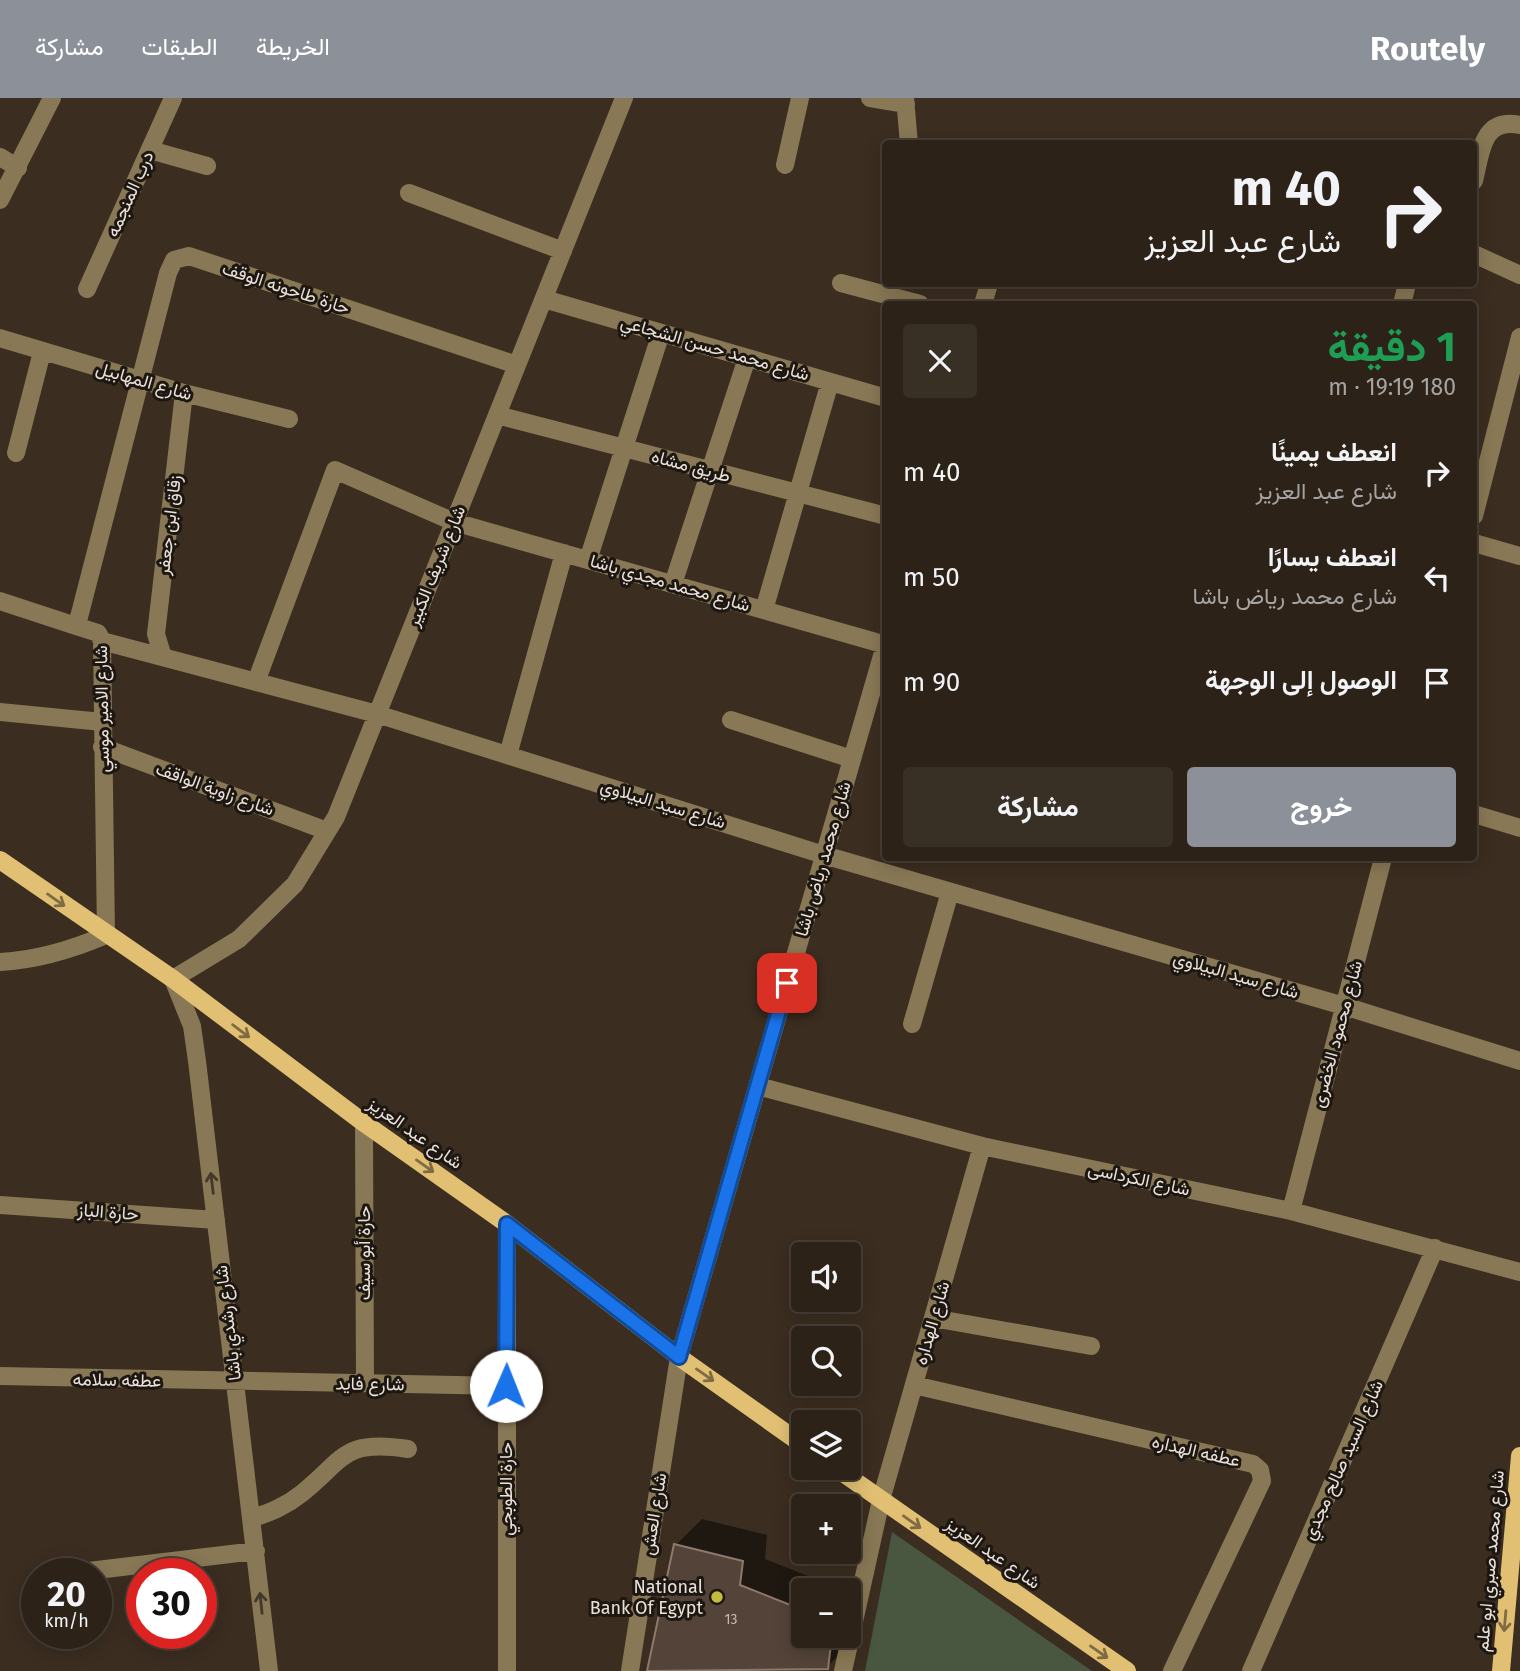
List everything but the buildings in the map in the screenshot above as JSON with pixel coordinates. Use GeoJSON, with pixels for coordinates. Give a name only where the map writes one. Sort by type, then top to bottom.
{"type":"FeatureCollection","features":[{"type":"Feature","properties":{"kind":"main road","name":"شارع عبد العزيز"},"geometry":{"type":"LineString","coordinates":[[0,860],[173,979],[364,1123],[507,1224],[679,1357],[791,1436]]}},
{"type":"Feature","properties":{"kind":"main road","name":"شارع محمد صبري ابو علم"},"geometry":{"type":"LineString","coordinates":[[1501,1671],[1520,1455]]}},
{"type":"Feature","properties":{"kind":"main road","name":"شارع عبد العزيز"},"geometry":{"type":"LineString","coordinates":[[853,1480],[1127,1671]]}},
{"type":"Feature","properties":{"kind":"street"},"geometry":{"type":"LineString","coordinates":[[0,200],[52,98]]}},
{"type":"Feature","properties":{"kind":"street","name":"درب المنجمه"},"geometry":{"type":"LineString","coordinates":[[87,289],[173,98]]}},
{"type":"Feature","properties":{"kind":"street"},"geometry":{"type":"LineString","coordinates":[[785,165],[800,98]]}},
{"type":"Feature","properties":{"kind":"street"},"geometry":{"type":"LineString","coordinates":[[870,98],[905,101],[909,140]]}},
{"type":"Feature","properties":{"kind":"street","name":"شارع شريف الكبير"},"geometry":{"type":"LineString","coordinates":[[173,979],[240,939],[295,884],[327,831],[377,714],[544,299],[621,99]]}},
{"type":"Feature","properties":{"kind":"street"},"geometry":{"type":"LineString","coordinates":[[1477,168],[1484,138],[1490,129],[1499,124],[1520,125]]}},
{"type":"Feature","properties":{"kind":"street"},"geometry":{"type":"LineString","coordinates":[[150,150],[207,166]]}},
{"type":"Feature","properties":{"kind":"street"},"geometry":{"type":"LineString","coordinates":[[0,157],[18,167]]}},
{"type":"Feature","properties":{"kind":"street"},"geometry":{"type":"LineString","coordinates":[[409,192],[563,251]]}},
{"type":"Feature","properties":{"kind":"street"},"geometry":{"type":"LineString","coordinates":[[1477,255],[1520,275]]}},
{"type":"Feature","properties":{"kind":"street","name":"حارة طاحونه الوقف"},"geometry":{"type":"LineString","coordinates":[[141,380],[168,273],[174,260],[189,256],[517,365]]}},
{"type":"Feature","properties":{"kind":"street"},"geometry":{"type":"LineString","coordinates":[[841,283],[909,301]]}},
{"type":"Feature","properties":{"kind":"street","name":"شارع محمد حسن الشجاعي"},"geometry":{"type":"LineString","coordinates":[[544,299],[882,397]]}},
{"type":"Feature","properties":{"kind":"street"},"geometry":{"type":"LineString","coordinates":[[589,560],[661,333]]}},
{"type":"Feature","properties":{"kind":"street"},"geometry":{"type":"LineString","coordinates":[[1477,490],[1480,464],[1511,404],[1520,337]]}},
{"type":"Feature","properties":{"kind":"street","name":"شارع المهابيل"},"geometry":{"type":"LineString","coordinates":[[0,338],[184,393],[289,419]]}},
{"type":"Feature","properties":{"kind":"street"},"geometry":{"type":"LineString","coordinates":[[16,453],[42,352]]}},
{"type":"Feature","properties":{"kind":"street"},"geometry":{"type":"LineString","coordinates":[[673,584],[747,358]]}},
{"type":"Feature","properties":{"kind":"street","name":"شارع الامير موسي"},"geometry":{"type":"LineString","coordinates":[[106,935],[102,641],[98,633],[79,627],[78,621],[141,380]]}},
{"type":"Feature","properties":{"kind":"street"},"geometry":{"type":"LineString","coordinates":[[764,610],[830,382]]}},
{"type":"Feature","properties":{"kind":"street","name":"زقاق ابن جعفر"},"geometry":{"type":"LineString","coordinates":[[163,657],[156,634],[184,393]]}},
{"type":"Feature","properties":{"kind":"street","name":"طريق مشاه"},"geometry":{"type":"LineString","coordinates":[[497,415],[882,515]]}},
{"type":"Feature","properties":{"kind":"street"},"geometry":{"type":"LineString","coordinates":[[256,682],[335,470],[454,522]]}},
{"type":"Feature","properties":{"kind":"street","name":"شارع محمد مجدي باشا"},"geometry":{"type":"LineString","coordinates":[[454,522],[882,643]]}},
{"type":"Feature","properties":{"kind":"street"},"geometry":{"type":"LineString","coordinates":[[1477,545],[1520,556]]}},
{"type":"Feature","properties":{"kind":"street"},"geometry":{"type":"LineString","coordinates":[[508,755],[564,553]]}},
{"type":"Feature","properties":{"kind":"street"},"geometry":{"type":"LineString","coordinates":[[0,601],[79,627]]}},
{"type":"Feature","properties":{"kind":"street"},"geometry":{"type":"LineString","coordinates":[[102,641],[377,714]]}},
{"type":"Feature","properties":{"kind":"street","name":"شارع محمد رياض باشا"},"geometry":{"type":"LineString","coordinates":[[679,1357],[882,654]]}},
{"type":"Feature","properties":{"kind":"street"},"geometry":{"type":"LineString","coordinates":[[0,712],[102,722]]}},
{"type":"Feature","properties":{"kind":"street","name":"شارع سيد البيلاوي"},"geometry":{"type":"LineString","coordinates":[[377,714],[824,855],[1344,1006],[1520,1061]]}},
{"type":"Feature","properties":{"kind":"street"},"geometry":{"type":"LineString","coordinates":[[731,720],[852,759]]}},
{"type":"Feature","properties":{"kind":"street","name":"شارع زاوية الواقف"},"geometry":{"type":"LineString","coordinates":[[102,747],[327,831]]}},
{"type":"Feature","properties":{"kind":"street"},"geometry":{"type":"LineString","coordinates":[[1477,815],[1520,828]]}},
{"type":"Feature","properties":{"kind":"street","name":"شارع محمود الخضرى"},"geometry":{"type":"LineString","coordinates":[[1290,1211],[1382,861]]}},
{"type":"Feature","properties":{"kind":"street"},"geometry":{"type":"LineString","coordinates":[[912,1024],[950,891]]}},
{"type":"Feature","properties":{"kind":"street"},"geometry":{"type":"LineString","coordinates":[[0,962],[72,950],[106,935]]}},
{"type":"Feature","properties":{"kind":"street","name":"شارع رشدي باشا"},"geometry":{"type":"LineString","coordinates":[[173,979],[192,1026],[253,1518],[269,1671]]}},
{"type":"Feature","properties":{"kind":"street","name":"شارع الكرداسى"},"geometry":{"type":"LineString","coordinates":[[758,1086],[982,1146],[1290,1211],[1520,1272]]}},
{"type":"Feature","properties":{"kind":"street","name":"حارة أبو سيف"},"geometry":{"type":"LineString","coordinates":[[364,1123],[365,1383]]}},
{"type":"Feature","properties":{"kind":"street","name":"شارع الهداره"},"geometry":{"type":"LineString","coordinates":[[843,1671],[881,1500],[982,1146]]}},
{"type":"Feature","properties":{"kind":"street","name":"حارة الباز"},"geometry":{"type":"LineString","coordinates":[[0,1205],[216,1220]]}},
{"type":"Feature","properties":{"kind":"street","name":"حارة الطوبجي"},"geometry":{"type":"LineString","coordinates":[[507,1224],[507,1671]]}},
{"type":"Feature","properties":{"kind":"street","name":"شارع السيد صالح مجدي"},"geometry":{"type":"LineString","coordinates":[[1251,1671],[1435,1248]]}},
{"type":"Feature","properties":{"kind":"street"},"geometry":{"type":"LineString","coordinates":[[933,1318],[1091,1346]]}},
{"type":"Feature","properties":{"kind":"street","name":"شارع العش"},"geometry":{"type":"LineString","coordinates":[[630,1671],[679,1357]]}},
{"type":"Feature","properties":{"kind":"street","name":"عطفه سلامه"},"geometry":{"type":"LineString","coordinates":[[0,1376],[235,1382]]}},
{"type":"Feature","properties":{"kind":"street","name":"شارع فايد"},"geometry":{"type":"LineString","coordinates":[[235,1382],[506,1386]]}},
{"type":"Feature","properties":{"kind":"street","name":"عطفه الهداره"},"geometry":{"type":"LineString","coordinates":[[914,1385],[1252,1464],[1260,1470],[1262,1481],[1172,1671]]}},
{"type":"Feature","properties":{"kind":"street"},"geometry":{"type":"LineString","coordinates":[[253,1518],[279,1509],[303,1493],[339,1457],[373,1447],[408,1449]]}},
{"type":"Feature","properties":{"kind":"street"},"geometry":{"type":"LineString","coordinates":[[112,1568],[256,1551]]}},
{"type":"Feature","properties":{"kind":"green space"},"geometry":{"type":"Polygon","coordinates":[[[892,1532],[1092,1671],[865,1671],[892,1532]]]}},
{"type":"Feature","properties":{"kind":"place","name":"National Bank Of Egypt"},"geometry":{"type":"Point","coordinates":[717,1597]}},
{"type":"Feature","properties":{"kind":"route"},"geometry":{"type":"LineString","coordinates":[[506,1386],[507,1224],[679,1357],[787,983]]}}]}
